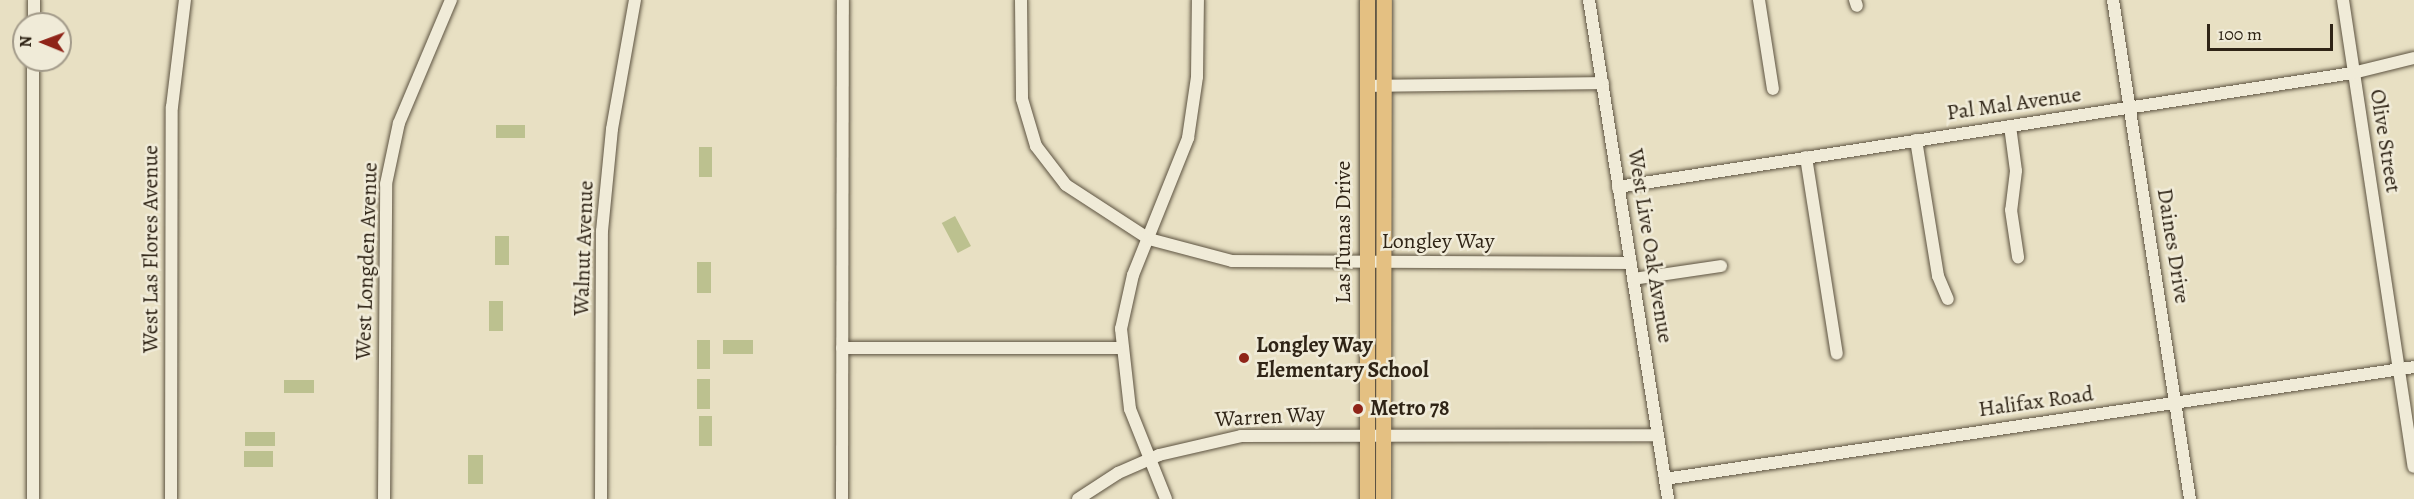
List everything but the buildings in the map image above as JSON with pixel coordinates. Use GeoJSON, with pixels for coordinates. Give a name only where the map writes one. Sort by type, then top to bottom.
{"type":"FeatureCollection","features":[{"type":"Feature","properties":{"kind":"main road","name":"Las Tunas Drive"},"geometry":{"type":"LineString","coordinates":[[1367,0],[1367,499]]}},
{"type":"Feature","properties":{"kind":"main road","name":"Las Tunas Drive"},"geometry":{"type":"LineString","coordinates":[[1383,499],[1384,0]]}},
{"type":"Feature","properties":{"kind":"street","name":"West Las Flores Avenue"},"geometry":{"type":"LineString","coordinates":[[171,499],[172,107],[185,0]]}},
{"type":"Feature","properties":{"kind":"street","name":"West Longden Avenue"},"geometry":{"type":"LineString","coordinates":[[384,499],[389,163],[411,90],[451,0]]}},
{"type":"Feature","properties":{"kind":"street","name":"Walnut Avenue"},"geometry":{"type":"LineString","coordinates":[[602,499],[603,231],[612,129],[635,0]]}},
{"type":"Feature","properties":{"kind":"street"},"geometry":{"type":"LineString","coordinates":[[842,499],[843,0]]}},
{"type":"Feature","properties":{"kind":"street","name":"Longley Way"},"geometry":{"type":"LineString","coordinates":[[1021,0],[1022,99],[1036,146],[1065,185],[1149,239],[1232,261],[1631,262]]}},
{"type":"Feature","properties":{"kind":"street"},"geometry":{"type":"LineString","coordinates":[[1166,499],[1130,408],[1121,348],[1127,296],[1178,170],[1192,119],[1198,0]]}},
{"type":"Feature","properties":{"kind":"street","name":"West Live Oak Avenue"},"geometry":{"type":"LineString","coordinates":[[1589,0],[1668,499]]}},
{"type":"Feature","properties":{"kind":"street"},"geometry":{"type":"LineString","coordinates":[[1759,0],[1773,89]]}},
{"type":"Feature","properties":{"kind":"street","name":"Daines Drive"},"geometry":{"type":"LineString","coordinates":[[2113,0],[2190,499]]}},
{"type":"Feature","properties":{"kind":"street","name":"Olive Street"},"geometry":{"type":"LineString","coordinates":[[2343,0],[2414,467]]}},
{"type":"Feature","properties":{"kind":"street","name":"Pal Mal Avenue"},"geometry":{"type":"LineString","coordinates":[[1618,187],[2353,73],[2414,58]]}},
{"type":"Feature","properties":{"kind":"street"},"geometry":{"type":"LineString","coordinates":[[33,72],[33,499]]}},
{"type":"Feature","properties":{"kind":"street"},"geometry":{"type":"LineString","coordinates":[[1367,86],[1603,84]]}},
{"type":"Feature","properties":{"kind":"street"},"geometry":{"type":"LineString","coordinates":[[2010,126],[2016,171],[2011,210],[2018,257]]}},
{"type":"Feature","properties":{"kind":"street"},"geometry":{"type":"LineString","coordinates":[[1917,140],[1938,276],[1948,299]]}},
{"type":"Feature","properties":{"kind":"street"},"geometry":{"type":"LineString","coordinates":[[1806,157],[1837,354]]}},
{"type":"Feature","properties":{"kind":"street"},"geometry":{"type":"LineString","coordinates":[[1633,279],[1721,266]]}},
{"type":"Feature","properties":{"kind":"street"},"geometry":{"type":"LineString","coordinates":[[842,348],[1121,348]]}},
{"type":"Feature","properties":{"kind":"street","name":"Halifax Road"},"geometry":{"type":"LineString","coordinates":[[1665,479],[2414,367]]}},
{"type":"Feature","properties":{"kind":"street","name":"Warren Way"},"geometry":{"type":"LineString","coordinates":[[1078,499],[1108,478],[1149,459],[1217,438],[1367,434],[1657,435]]}},
{"type":"Feature","properties":{"kind":"green space"},"geometry":{"type":"Polygon","coordinates":[[[496,125],[525,125],[525,138],[496,138],[496,125]]]}},
{"type":"Feature","properties":{"kind":"green space"},"geometry":{"type":"Polygon","coordinates":[[[699,147],[712,147],[712,177],[699,177],[699,147]]]}},
{"type":"Feature","properties":{"kind":"green space"},"geometry":{"type":"Polygon","coordinates":[[[955,216],[971,246],[958,253],[942,223],[955,216]]]}},
{"type":"Feature","properties":{"kind":"green space"},"geometry":{"type":"Polygon","coordinates":[[[495,236],[509,236],[509,265],[495,265],[495,236]]]}},
{"type":"Feature","properties":{"kind":"green space"},"geometry":{"type":"Polygon","coordinates":[[[697,262],[711,262],[711,293],[697,293],[697,262]]]}},
{"type":"Feature","properties":{"kind":"green space"},"geometry":{"type":"Polygon","coordinates":[[[489,301],[503,301],[503,331],[489,331],[489,301]]]}},
{"type":"Feature","properties":{"kind":"green space"},"geometry":{"type":"Polygon","coordinates":[[[697,340],[710,340],[710,369],[697,369],[697,340]]]}},
{"type":"Feature","properties":{"kind":"green space"},"geometry":{"type":"Polygon","coordinates":[[[723,340],[753,340],[753,354],[723,354],[723,340]]]}},
{"type":"Feature","properties":{"kind":"green space"},"geometry":{"type":"Polygon","coordinates":[[[697,379],[710,379],[710,409],[697,409],[697,379]]]}},
{"type":"Feature","properties":{"kind":"green space"},"geometry":{"type":"Polygon","coordinates":[[[284,380],[314,380],[314,393],[284,393],[284,380]]]}},
{"type":"Feature","properties":{"kind":"green space"},"geometry":{"type":"Polygon","coordinates":[[[699,416],[712,416],[712,446],[699,446],[699,416]]]}},
{"type":"Feature","properties":{"kind":"green space"},"geometry":{"type":"Polygon","coordinates":[[[245,432],[275,432],[275,446],[245,446],[245,432]]]}},
{"type":"Feature","properties":{"kind":"green space"},"geometry":{"type":"Polygon","coordinates":[[[244,451],[273,451],[273,467],[244,467],[244,451]]]}},
{"type":"Feature","properties":{"kind":"green space"},"geometry":{"type":"Polygon","coordinates":[[[468,455],[483,455],[483,484],[468,484],[468,455]]]}},
{"type":"Feature","properties":{"kind":"place","name":"Longley Way Elementary School"},"geometry":{"type":"Point","coordinates":[1244,358]}},
{"type":"Feature","properties":{"kind":"place","name":"Metro 78"},"geometry":{"type":"Point","coordinates":[1358,409]}}]}
